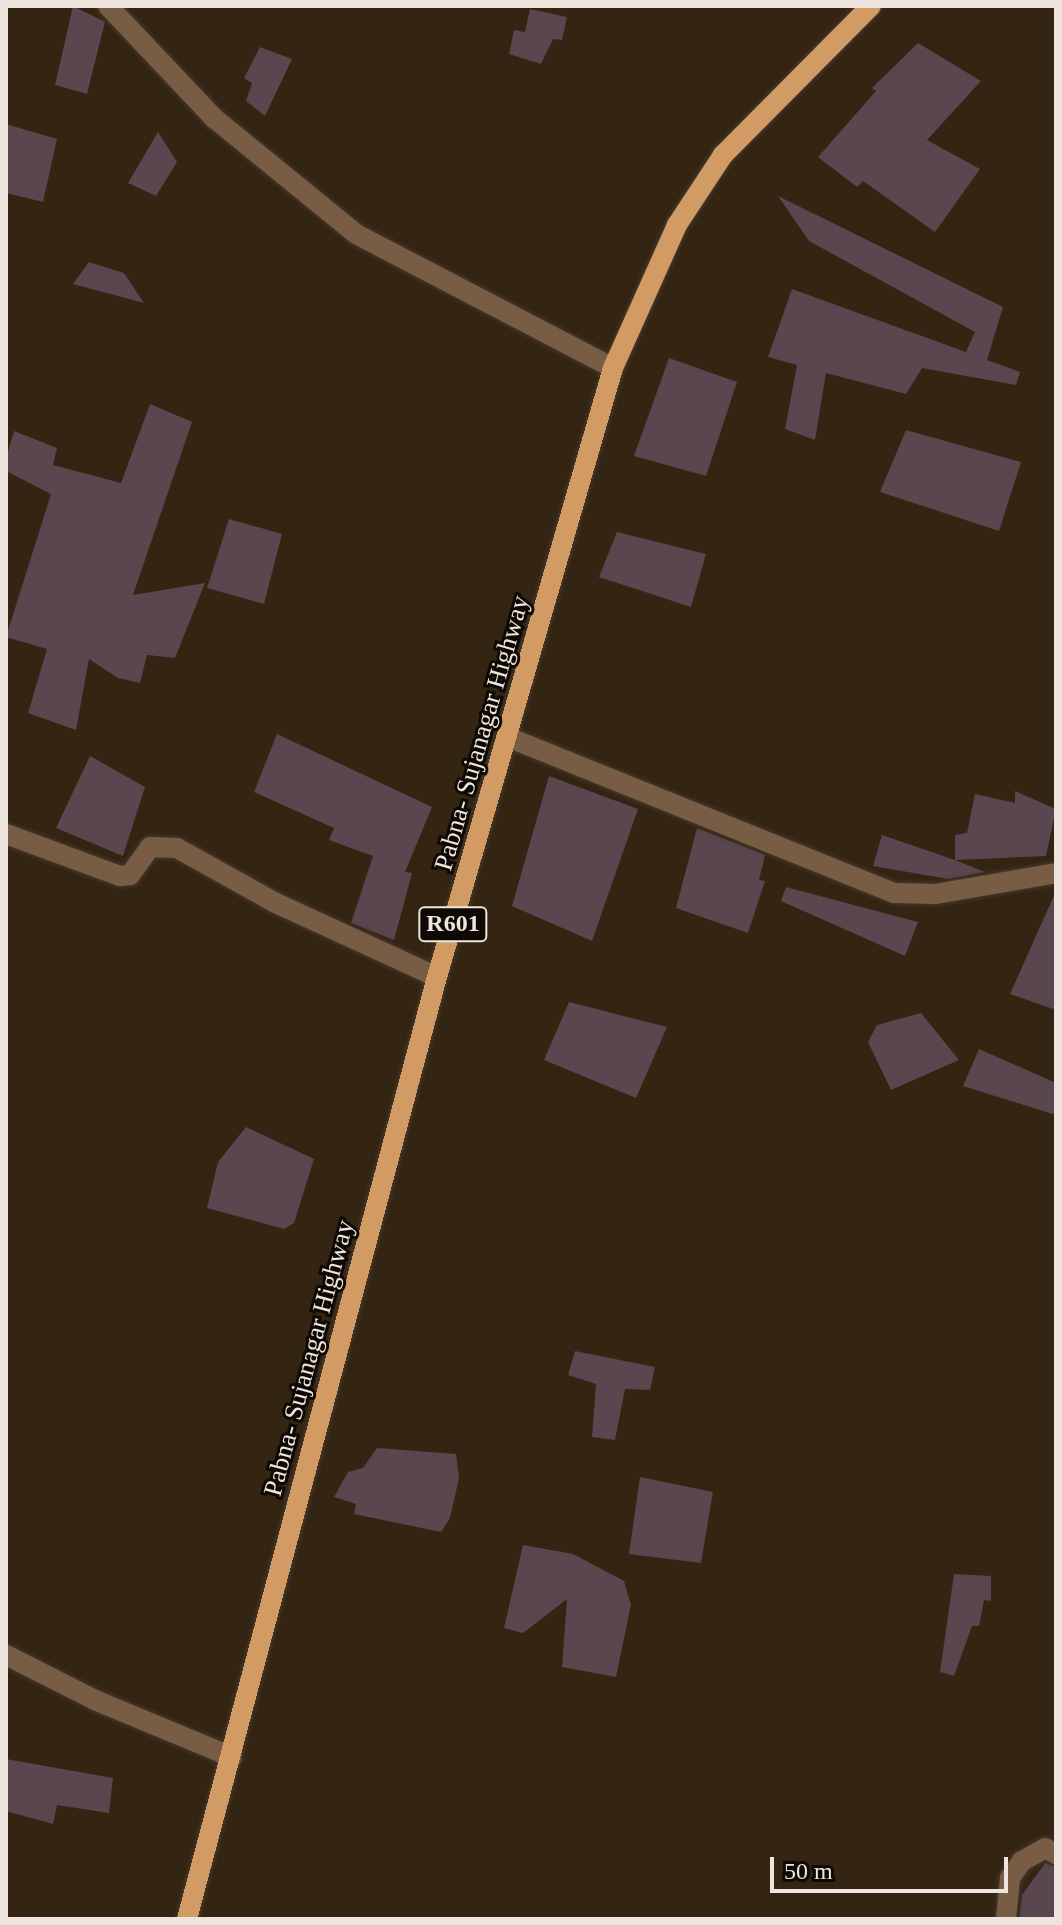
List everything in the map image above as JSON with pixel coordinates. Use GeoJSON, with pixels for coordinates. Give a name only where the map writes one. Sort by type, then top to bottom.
{"type":"FeatureCollection","features":[{"type":"Feature","properties":{"kind":"main road","name":"Pabna- Sujanagar Highway"},"geometry":{"type":"LineString","coordinates":[[187,1919],[437,977],[510,738],[613,368],[677,225],[723,155],[871,6]]}},
{"type":"Feature","properties":{"kind":"street"},"geometry":{"type":"LineString","coordinates":[[108,6],[214,118],[356,234],[613,368]]}},
{"type":"Feature","properties":{"kind":"street"},"geometry":{"type":"LineString","coordinates":[[510,738],[894,893],[936,894],[1056,873]]}},
{"type":"Feature","properties":{"kind":"street"},"geometry":{"type":"LineString","coordinates":[[6,834],[120,876],[130,875],[150,847],[177,848],[276,903],[437,977]]}},
{"type":"Feature","properties":{"kind":"street"},"geometry":{"type":"LineString","coordinates":[[6,1655],[95,1700],[232,1757]]}},
{"type":"Feature","properties":{"kind":"street"},"geometry":{"type":"LineString","coordinates":[[1006,1919],[1010,1878],[1022,1861],[1045,1848],[1056,1854]]}},
{"type":"Feature","properties":{"kind":"shaded area"},"geometry":{"type":"Polygon","coordinates":[[[6,6],[1056,6],[1056,1919],[6,1919],[6,6]]]}},
{"type":"Feature","properties":{"kind":"building"},"geometry":{"type":"Polygon","coordinates":[[[73,6],[105,22],[87,94],[55,85],[73,6]]]}},
{"type":"Feature","properties":{"kind":"building"},"geometry":{"type":"Polygon","coordinates":[[[530,9],[567,17],[562,40],[553,39],[541,64],[509,54],[514,30],[525,32],[530,9]]]}},
{"type":"Feature","properties":{"kind":"building"},"geometry":{"type":"Polygon","coordinates":[[[918,43],[981,81],[927,140],[980,169],[935,232],[863,181],[857,187],[818,157],[876,91],[872,88],[918,43]]]}},
{"type":"Feature","properties":{"kind":"building"},"geometry":{"type":"Polygon","coordinates":[[[260,47],[292,59],[265,116],[246,101],[252,83],[244,78],[260,47]]]}},
{"type":"Feature","properties":{"kind":"building"},"geometry":{"type":"Polygon","coordinates":[[[6,124],[57,139],[43,202],[6,193],[6,124]]]}},
{"type":"Feature","properties":{"kind":"building"},"geometry":{"type":"Polygon","coordinates":[[[158,132],[177,162],[156,196],[128,183],[158,132]]]}},
{"type":"Feature","properties":{"kind":"building"},"geometry":{"type":"Polygon","coordinates":[[[778,196],[1003,307],[987,360],[1020,372],[1016,385],[922,368],[906,394],[826,373],[815,440],[785,429],[797,365],[768,357],[792,289],[966,352],[975,332],[809,241],[778,196]]]}},
{"type":"Feature","properties":{"kind":"building"},"geometry":{"type":"Polygon","coordinates":[[[89,262],[124,273],[144,303],[73,284],[89,262]]]}},
{"type":"Feature","properties":{"kind":"building"},"geometry":{"type":"Polygon","coordinates":[[[669,358],[737,382],[706,476],[634,456],[669,358]]]}},
{"type":"Feature","properties":{"kind":"building"},"geometry":{"type":"Polygon","coordinates":[[[150,404],[192,422],[133,595],[205,583],[175,658],[147,655],[140,683],[118,678],[89,659],[76,730],[28,713],[47,649],[6,637],[51,494],[6,471],[6,459],[14,431],[57,448],[53,465],[121,483],[150,404]]]}},
{"type":"Feature","properties":{"kind":"building"},"geometry":{"type":"Polygon","coordinates":[[[906,430],[1021,462],[999,531],[880,492],[906,430]]]}},
{"type":"Feature","properties":{"kind":"building"},"geometry":{"type":"Polygon","coordinates":[[[229,519],[282,534],[264,604],[207,588],[229,519]]]}},
{"type":"Feature","properties":{"kind":"building"},"geometry":{"type":"Polygon","coordinates":[[[617,532],[706,554],[691,607],[599,577],[617,532]]]}},
{"type":"Feature","properties":{"kind":"building"},"geometry":{"type":"Polygon","coordinates":[[[277,734],[432,807],[405,872],[412,873],[394,940],[351,923],[373,856],[329,840],[334,828],[254,792],[277,734]]]}},
{"type":"Feature","properties":{"kind":"building"},"geometry":{"type":"Polygon","coordinates":[[[90,756],[145,787],[123,856],[56,828],[90,756]]]}},
{"type":"Feature","properties":{"kind":"building"},"geometry":{"type":"Polygon","coordinates":[[[549,776],[638,809],[592,941],[512,906],[549,776]]]}},
{"type":"Feature","properties":{"kind":"building"},"geometry":{"type":"Polygon","coordinates":[[[1015,791],[1056,809],[1046,856],[955,860],[955,835],[967,833],[975,794],[1015,803],[1015,791]]]}},
{"type":"Feature","properties":{"kind":"building"},"geometry":{"type":"Polygon","coordinates":[[[697,828],[765,855],[759,880],[765,881],[748,933],[676,908],[697,828]]]}},
{"type":"Feature","properties":{"kind":"building"},"geometry":{"type":"Polygon","coordinates":[[[882,835],[985,872],[948,879],[873,866],[882,835]]]}},
{"type":"Feature","properties":{"kind":"building"},"geometry":{"type":"Polygon","coordinates":[[[786,887],[918,922],[905,956],[781,901],[786,887]]]}},
{"type":"Feature","properties":{"kind":"building"},"geometry":{"type":"Polygon","coordinates":[[[1056,891],[1056,1010],[1010,994],[1056,891]]]}},
{"type":"Feature","properties":{"kind":"building"},"geometry":{"type":"Polygon","coordinates":[[[569,1002],[667,1027],[636,1098],[544,1060],[569,1002]]]}},
{"type":"Feature","properties":{"kind":"building"},"geometry":{"type":"Polygon","coordinates":[[[921,1013],[959,1060],[891,1090],[868,1042],[877,1025],[921,1013]]]}},
{"type":"Feature","properties":{"kind":"building"},"geometry":{"type":"Polygon","coordinates":[[[979,1049],[1056,1083],[1056,1115],[963,1086],[979,1049]]]}},
{"type":"Feature","properties":{"kind":"building"},"geometry":{"type":"Polygon","coordinates":[[[246,1127],[314,1159],[294,1223],[284,1229],[207,1208],[218,1162],[246,1127]]]}},
{"type":"Feature","properties":{"kind":"building"},"geometry":{"type":"Polygon","coordinates":[[[575,1351],[655,1367],[650,1390],[625,1389],[615,1440],[592,1437],[596,1384],[568,1375],[575,1351]]]}},
{"type":"Feature","properties":{"kind":"building"},"geometry":{"type":"Polygon","coordinates":[[[377,1448],[456,1454],[459,1478],[450,1518],[441,1532],[354,1514],[356,1504],[334,1497],[348,1472],[363,1468],[377,1448]]]}},
{"type":"Feature","properties":{"kind":"building"},"geometry":{"type":"Polygon","coordinates":[[[640,1477],[713,1492],[701,1563],[629,1554],[640,1477]]]}},
{"type":"Feature","properties":{"kind":"building"},"geometry":{"type":"Polygon","coordinates":[[[523,1545],[573,1554],[624,1581],[631,1605],[616,1677],[562,1667],[567,1599],[523,1633],[504,1628],[523,1545]]]}},
{"type":"Feature","properties":{"kind":"building"},"geometry":{"type":"Polygon","coordinates":[[[954,1574],[991,1576],[991,1601],[984,1600],[979,1626],[972,1626],[954,1676],[940,1672],[954,1574]]]}},
{"type":"Feature","properties":{"kind":"building"},"geometry":{"type":"Polygon","coordinates":[[[6,1759],[113,1778],[109,1813],[57,1805],[53,1824],[6,1811],[6,1759]]]}},
{"type":"Feature","properties":{"kind":"building"},"geometry":{"type":"Polygon","coordinates":[[[1045,1863],[1056,1867],[1056,1919],[1019,1919],[1022,1895],[1045,1863]]]}}]}
